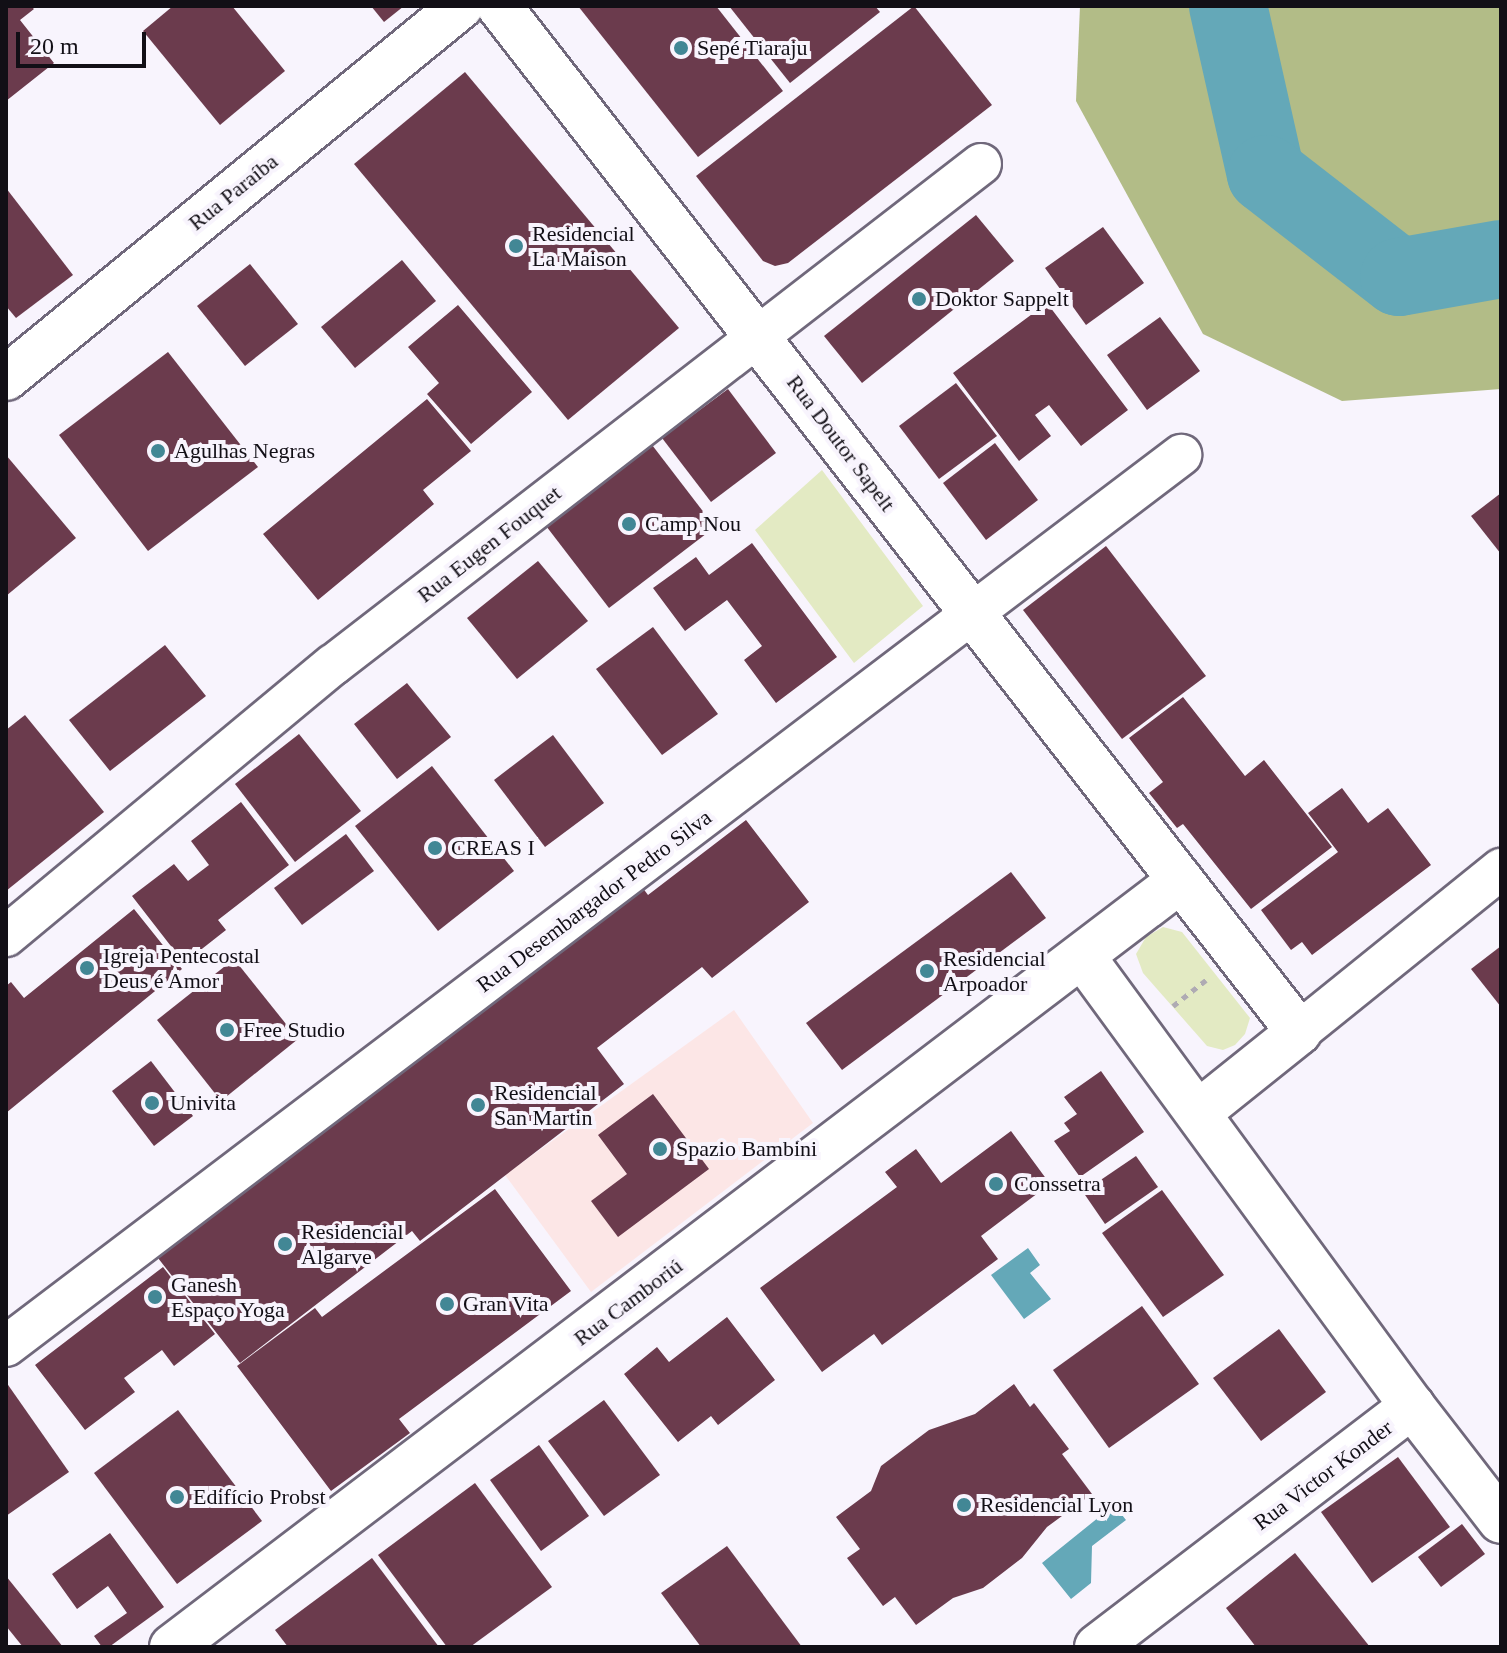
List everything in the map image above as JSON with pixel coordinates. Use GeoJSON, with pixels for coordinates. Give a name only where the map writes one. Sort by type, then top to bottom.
{"type":"FeatureCollection","features":[{"type":"Feature","properties":{"kind":"street","name":"Rua Paraíba"},"geometry":{"type":"LineString","coordinates":[[6,378],[461,6]]}},
{"type":"Feature","properties":{"kind":"street","name":"Rua Doutor Sapelt"},"geometry":{"type":"LineString","coordinates":[[499,6],[758,334],[972,615],[1299,1032]]}},
{"type":"Feature","properties":{"kind":"street","name":"Rua Eugen Fouquet"},"geometry":{"type":"LineString","coordinates":[[6,936],[333,665],[981,164]]}},
{"type":"Feature","properties":{"kind":"street","name":"Rua Desembargador Pedro Silva"},"geometry":{"type":"LineString","coordinates":[[6,1346],[1181,455]]}},
{"type":"Feature","properties":{"kind":"street"},"geometry":{"type":"LineString","coordinates":[[1199,1112],[1501,869]]}},
{"type":"Feature","properties":{"kind":"street","name":"Rua Camboriú"},"geometry":{"type":"LineString","coordinates":[[172,1647],[1181,880]]}},
{"type":"Feature","properties":{"kind":"street","name":"Rua Victor Konder"},"geometry":{"type":"LineString","coordinates":[[1083,957],[1412,1406],[1097,1647]]}},
{"type":"Feature","properties":{"kind":"street"},"geometry":{"type":"LineString","coordinates":[[1412,1406],[1501,1521]]}},
{"type":"Feature","properties":{"kind":"path"},"geometry":{"type":"LineString","coordinates":[[1139,1033],[1238,954]]}},
{"type":"Feature","properties":{"kind":"shaded area","name":"Spazio Bambini"},"geometry":{"type":"Polygon","coordinates":[[[734,1010],[813,1123],[591,1292],[505,1175],[734,1010]]]}},
{"type":"Feature","properties":{"kind":"green space"},"geometry":{"type":"Polygon","coordinates":[[[1080,6],[1501,6],[1501,389],[1342,401],[1203,334],[1076,101],[1080,6]]]}},
{"type":"Feature","properties":{"kind":"green space"},"geometry":{"type":"Polygon","coordinates":[[[822,470],[923,606],[854,663],[755,530],[822,470]]]}},
{"type":"Feature","properties":{"kind":"green space"},"geometry":{"type":"Polygon","coordinates":[[[1163,927],[1182,932],[1250,1018],[1245,1034],[1235,1045],[1223,1050],[1207,1046],[1143,973],[1136,954],[1146,937],[1163,927]]]}},
{"type":"Feature","properties":{"kind":"water"},"geometry":{"type":"Polygon","coordinates":[[[1028,1248],[1040,1265],[1030,1273],[1051,1299],[1024,1319],[991,1275],[1028,1248]]]}},
{"type":"Feature","properties":{"kind":"water"},"geometry":{"type":"Polygon","coordinates":[[[1114,1505],[1126,1520],[1092,1546],[1091,1583],[1071,1599],[1042,1563],[1114,1505]]]}},
{"type":"Feature","properties":{"kind":"building"},"geometry":{"type":"Polygon","coordinates":[[[6,6],[31,6],[34,9],[20,20],[54,63],[6,101],[6,6]]]}},
{"type":"Feature","properties":{"kind":"building"},"geometry":{"type":"Polygon","coordinates":[[[173,6],[232,6],[285,71],[220,125],[143,31],[173,6]]]}},
{"type":"Feature","properties":{"kind":"building"},"geometry":{"type":"Polygon","coordinates":[[[371,6],[404,6],[384,22],[371,6]]]}},
{"type":"Feature","properties":{"kind":"building","name":"Sepé Tiaraju"},"geometry":{"type":"Polygon","coordinates":[[[578,6],[716,6],[783,91],[698,157],[578,6]]]}},
{"type":"Feature","properties":{"kind":"building"},"geometry":{"type":"Polygon","coordinates":[[[729,6],[875,6],[880,12],[790,83],[729,6]]]}},
{"type":"Feature","properties":{"kind":"building"},"geometry":{"type":"Polygon","coordinates":[[[914,6],[992,105],[788,263],[775,266],[763,261],[696,176],[914,6]]]}},
{"type":"Feature","properties":{"kind":"building","name":"Residencial La Maison"},"geometry":{"type":"Polygon","coordinates":[[[465,72],[679,328],[568,420],[354,164],[465,72]]]}},
{"type":"Feature","properties":{"kind":"building"},"geometry":{"type":"Polygon","coordinates":[[[6,188],[73,275],[16,318],[6,306],[6,188]]]}},
{"type":"Feature","properties":{"kind":"building","name":"Doktor Sappelt"},"geometry":{"type":"Polygon","coordinates":[[[976,215],[1014,261],[862,383],[824,336],[976,215]]]}},
{"type":"Feature","properties":{"kind":"building"},"geometry":{"type":"Polygon","coordinates":[[[1103,227],[1144,283],[1086,325],[1045,268],[1103,227]]]}},
{"type":"Feature","properties":{"kind":"building"},"geometry":{"type":"Polygon","coordinates":[[[402,260],[436,301],[355,368],[321,327],[402,260]]]}},
{"type":"Feature","properties":{"kind":"building"},"geometry":{"type":"Polygon","coordinates":[[[250,264],[298,324],[245,366],[197,306],[250,264]]]}},
{"type":"Feature","properties":{"kind":"building"},"geometry":{"type":"Polygon","coordinates":[[[1047,303],[1128,410],[1081,446],[1049,405],[1035,415],[1051,436],[1019,461],[953,373],[1047,303]]]}},
{"type":"Feature","properties":{"kind":"building"},"geometry":{"type":"Polygon","coordinates":[[[458,305],[532,392],[471,444],[427,394],[439,383],[408,347],[458,305]]]}},
{"type":"Feature","properties":{"kind":"building"},"geometry":{"type":"Polygon","coordinates":[[[1160,317],[1200,371],[1147,410],[1107,355],[1160,317]]]}},
{"type":"Feature","properties":{"kind":"building","name":"Agulhas Negras"},"geometry":{"type":"Polygon","coordinates":[[[168,352],[258,467],[148,551],[59,435],[168,352]]]}},
{"type":"Feature","properties":{"kind":"building"},"geometry":{"type":"Polygon","coordinates":[[[956,383],[997,436],[939,479],[899,426],[956,383]]]}},
{"type":"Feature","properties":{"kind":"building"},"geometry":{"type":"Polygon","coordinates":[[[728,389],[776,453],[711,502],[662,438],[728,389]]]}},
{"type":"Feature","properties":{"kind":"building"},"geometry":{"type":"Polygon","coordinates":[[[427,399],[471,451],[423,490],[434,504],[318,600],[263,534],[427,399]]]}},
{"type":"Feature","properties":{"kind":"building","name":"Camp Nou"},"geometry":{"type":"Polygon","coordinates":[[[649,441],[715,527],[609,608],[543,522],[649,441]]]}},
{"type":"Feature","properties":{"kind":"building"},"geometry":{"type":"Polygon","coordinates":[[[995,443],[1038,500],[986,540],[943,483],[995,443]]]}},
{"type":"Feature","properties":{"kind":"building"},"geometry":{"type":"Polygon","coordinates":[[[6,455],[76,538],[6,596],[6,455]]]}},
{"type":"Feature","properties":{"kind":"building"},"geometry":{"type":"Polygon","coordinates":[[[1501,493],[1501,554],[1471,516],[1501,493]]]}},
{"type":"Feature","properties":{"kind":"building"},"geometry":{"type":"Polygon","coordinates":[[[752,543],[837,657],[776,703],[744,660],[762,646],[727,600],[685,631],[653,588],[696,557],[709,575],[752,543]]]}},
{"type":"Feature","properties":{"kind":"building"},"geometry":{"type":"Polygon","coordinates":[[[1106,546],[1206,676],[1122,739],[1023,610],[1106,546]]]}},
{"type":"Feature","properties":{"kind":"building"},"geometry":{"type":"Polygon","coordinates":[[[538,561],[588,621],[517,679],[467,618],[538,561]]]}},
{"type":"Feature","properties":{"kind":"building"},"geometry":{"type":"Polygon","coordinates":[[[653,627],[718,714],[662,755],[596,669],[653,627]]]}},
{"type":"Feature","properties":{"kind":"building"},"geometry":{"type":"Polygon","coordinates":[[[165,645],[206,696],[110,771],[69,720],[165,645]]]}},
{"type":"Feature","properties":{"kind":"building"},"geometry":{"type":"Polygon","coordinates":[[[407,683],[451,737],[397,779],[354,724],[407,683]]]}},
{"type":"Feature","properties":{"kind":"building"},"geometry":{"type":"Polygon","coordinates":[[[1183,697],[1245,776],[1264,760],[1332,847],[1251,909],[1183,824],[1177,828],[1149,793],[1163,782],[1129,738],[1183,697]]]}},
{"type":"Feature","properties":{"kind":"building"},"geometry":{"type":"Polygon","coordinates":[[[25,715],[104,812],[6,891],[6,730],[25,715]]]}},
{"type":"Feature","properties":{"kind":"building"},"geometry":{"type":"Polygon","coordinates":[[[299,734],[361,811],[295,862],[235,784],[299,734]]]}},
{"type":"Feature","properties":{"kind":"building"},"geometry":{"type":"Polygon","coordinates":[[[553,735],[604,803],[545,847],[494,780],[553,735]]]}},
{"type":"Feature","properties":{"kind":"building","name":"CREAS I"},"geometry":{"type":"Polygon","coordinates":[[[432,766],[514,871],[438,931],[355,826],[432,766]]]}},
{"type":"Feature","properties":{"kind":"building"},"geometry":{"type":"Polygon","coordinates":[[[1342,788],[1368,823],[1388,808],[1431,865],[1312,955],[1302,942],[1291,950],[1261,910],[1338,852],[1308,813],[1342,788]]]}},
{"type":"Feature","properties":{"kind":"building"},"geometry":{"type":"Polygon","coordinates":[[[241,802],[289,865],[218,920],[226,930],[184,963],[132,896],[174,864],[188,881],[209,865],[191,841],[241,802]]]}},
{"type":"Feature","properties":{"kind":"building"},"geometry":{"type":"Polygon","coordinates":[[[746,820],[809,902],[712,978],[702,967],[597,1048],[624,1084],[420,1241],[412,1231],[240,1363],[158,1258],[642,887],[648,895],[746,820]]]}},
{"type":"Feature","properties":{"kind":"building"},"geometry":{"type":"Polygon","coordinates":[[[346,834],[374,871],[302,925],[274,888],[346,834]]]}},
{"type":"Feature","properties":{"kind":"building","name":"Residencial Arpoador"},"geometry":{"type":"Polygon","coordinates":[[[1011,872],[1046,918],[842,1070],[806,1023],[1011,872]]]}},
{"type":"Feature","properties":{"kind":"building"},"geometry":{"type":"Polygon","coordinates":[[[134,909],[182,969],[6,1113],[6,986],[11,982],[24,998],[134,909]]]}},
{"type":"Feature","properties":{"kind":"building"},"geometry":{"type":"Polygon","coordinates":[[[1501,946],[1501,1007],[1471,969],[1501,946]]]}},
{"type":"Feature","properties":{"kind":"building","name":"Free Studio"},"geometry":{"type":"Polygon","coordinates":[[[234,959],[298,1039],[221,1101],[157,1020],[234,959]]]}},
{"type":"Feature","properties":{"kind":"building","name":"Univita"},"geometry":{"type":"Polygon","coordinates":[[[151,1061],[193,1116],[154,1146],[112,1091],[151,1061]]]}},
{"type":"Feature","properties":{"kind":"building"},"geometry":{"type":"Polygon","coordinates":[[[1101,1071],[1144,1132],[1080,1177],[1054,1141],[1070,1131],[1064,1123],[1077,1114],[1064,1097],[1101,1071]]]}},
{"type":"Feature","properties":{"kind":"building"},"geometry":{"type":"Polygon","coordinates":[[[653,1094],[709,1169],[618,1237],[591,1201],[627,1174],[598,1135],[653,1094]]]}},
{"type":"Feature","properties":{"kind":"building"},"geometry":{"type":"Polygon","coordinates":[[[1011,1131],[1050,1184],[981,1236],[998,1259],[882,1345],[874,1334],[822,1372],[760,1288],[897,1187],[885,1172],[916,1149],[941,1183],[1011,1131]]]}},
{"type":"Feature","properties":{"kind":"building"},"geometry":{"type":"Polygon","coordinates":[[[1136,1156],[1158,1187],[1105,1224],[1083,1192],[1136,1156]]]}},
{"type":"Feature","properties":{"kind":"building","name":"Gran Vita"},"geometry":{"type":"Polygon","coordinates":[[[495,1189],[571,1291],[399,1419],[410,1433],[331,1491],[237,1366],[315,1308],[322,1317],[495,1189]]]}},
{"type":"Feature","properties":{"kind":"building"},"geometry":{"type":"Polygon","coordinates":[[[1162,1190],[1224,1275],[1163,1317],[1102,1233],[1162,1190]]]}},
{"type":"Feature","properties":{"kind":"building"},"geometry":{"type":"Polygon","coordinates":[[[163,1267],[215,1334],[174,1366],[162,1350],[124,1378],[135,1392],[85,1430],[35,1365],[163,1267]]]}},
{"type":"Feature","properties":{"kind":"building"},"geometry":{"type":"Polygon","coordinates":[[[1142,1306],[1199,1384],[1109,1448],[1053,1370],[1142,1306]]]}},
{"type":"Feature","properties":{"kind":"building"},"geometry":{"type":"Polygon","coordinates":[[[727,1317],[775,1380],[718,1425],[711,1416],[678,1442],[624,1374],[657,1347],[669,1362],[727,1317]]]}},
{"type":"Feature","properties":{"kind":"building"},"geometry":{"type":"Polygon","coordinates":[[[1279,1329],[1326,1392],[1261,1441],[1213,1378],[1279,1329]]]}},
{"type":"Feature","properties":{"kind":"building"},"geometry":{"type":"Polygon","coordinates":[[[6,1382],[69,1472],[6,1516],[6,1382]]]}},
{"type":"Feature","properties":{"kind":"building","name":"Residencial Lyon"},"geometry":{"type":"Polygon","coordinates":[[[1014,1384],[1030,1407],[1034,1403],[1069,1449],[1062,1454],[1092,1494],[1047,1527],[1022,1558],[983,1588],[953,1598],[916,1625],[895,1597],[883,1606],[847,1558],[860,1549],[836,1517],[871,1491],[881,1466],[929,1430],[975,1414],[1014,1384]]]}},
{"type":"Feature","properties":{"kind":"building"},"geometry":{"type":"Polygon","coordinates":[[[604,1400],[660,1475],[604,1516],[548,1441],[604,1400]]]}},
{"type":"Feature","properties":{"kind":"building","name":"Edifício Probst"},"geometry":{"type":"Polygon","coordinates":[[[178,1410],[262,1521],[177,1584],[94,1473],[178,1410]]]}},
{"type":"Feature","properties":{"kind":"building"},"geometry":{"type":"Polygon","coordinates":[[[539,1445],[589,1516],[541,1551],[490,1480],[539,1445]]]}},
{"type":"Feature","properties":{"kind":"building"},"geometry":{"type":"Polygon","coordinates":[[[1398,1457],[1450,1527],[1372,1583],[1321,1512],[1398,1457]]]}},
{"type":"Feature","properties":{"kind":"building"},"geometry":{"type":"Polygon","coordinates":[[[475,1483],[552,1587],[470,1647],[447,1647],[378,1555],[475,1483]]]}},
{"type":"Feature","properties":{"kind":"building"},"geometry":{"type":"Polygon","coordinates":[[[1462,1524],[1485,1554],[1441,1587],[1418,1557],[1462,1524]]]}},
{"type":"Feature","properties":{"kind":"building"},"geometry":{"type":"Polygon","coordinates":[[[110,1533],[164,1607],[109,1647],[102,1647],[94,1636],[127,1613],[108,1586],[77,1609],[52,1574],[110,1533]]]}},
{"type":"Feature","properties":{"kind":"building"},"geometry":{"type":"Polygon","coordinates":[[[727,1546],[802,1647],[701,1647],[661,1593],[727,1546]]]}},
{"type":"Feature","properties":{"kind":"building"},"geometry":{"type":"Polygon","coordinates":[[[1295,1553],[1370,1647],[1256,1647],[1226,1608],[1295,1553]]]}},
{"type":"Feature","properties":{"kind":"building"},"geometry":{"type":"Polygon","coordinates":[[[372,1558],[439,1647],[288,1647],[275,1630],[372,1558]]]}},
{"type":"Feature","properties":{"kind":"building"},"geometry":{"type":"Polygon","coordinates":[[[6,1576],[63,1647],[23,1647],[6,1626],[6,1576]]]}},
{"type":"Feature","properties":{"kind":"waterway"},"geometry":{"type":"LineString","coordinates":[[1228,6],[1266,174],[1399,277],[1501,259]]}},
{"type":"Feature","properties":{"kind":"place","name":"Sepé Tiaraju"},"geometry":{"type":"Point","coordinates":[681,48]}},
{"type":"Feature","properties":{"kind":"place","name":"Residencial La Maison"},"geometry":{"type":"Point","coordinates":[516,246]}},
{"type":"Feature","properties":{"kind":"place","name":"Doktor Sappelt"},"geometry":{"type":"Point","coordinates":[919,299]}},
{"type":"Feature","properties":{"kind":"place","name":"Agulhas Negras"},"geometry":{"type":"Point","coordinates":[158,451]}},
{"type":"Feature","properties":{"kind":"place","name":"Camp Nou"},"geometry":{"type":"Point","coordinates":[629,524]}},
{"type":"Feature","properties":{"kind":"place","name":"CREAS I"},"geometry":{"type":"Point","coordinates":[435,848]}},
{"type":"Feature","properties":{"kind":"place","name":"Igreja Pentecostal Deus é Amor"},"geometry":{"type":"Point","coordinates":[87,968]}},
{"type":"Feature","properties":{"kind":"place","name":"Residencial Arpoador"},"geometry":{"type":"Point","coordinates":[927,971]}},
{"type":"Feature","properties":{"kind":"place","name":"Free Studio"},"geometry":{"type":"Point","coordinates":[227,1030]}},
{"type":"Feature","properties":{"kind":"place","name":"Univita"},"geometry":{"type":"Point","coordinates":[152,1103]}},
{"type":"Feature","properties":{"kind":"place","name":"Residencial San Martin"},"geometry":{"type":"Point","coordinates":[478,1105]}},
{"type":"Feature","properties":{"kind":"place","name":"Spazio Bambini"},"geometry":{"type":"Point","coordinates":[660,1149]}},
{"type":"Feature","properties":{"kind":"place","name":"Conssetra"},"geometry":{"type":"Point","coordinates":[996,1184]}},
{"type":"Feature","properties":{"kind":"place","name":"Residencial Algarve"},"geometry":{"type":"Point","coordinates":[285,1244]}},
{"type":"Feature","properties":{"kind":"place","name":"Ganesh Espaço Yoga"},"geometry":{"type":"Point","coordinates":[155,1297]}},
{"type":"Feature","properties":{"kind":"place","name":"Gran Vita"},"geometry":{"type":"Point","coordinates":[447,1304]}},
{"type":"Feature","properties":{"kind":"place","name":"Edifício Probst"},"geometry":{"type":"Point","coordinates":[177,1497]}},
{"type":"Feature","properties":{"kind":"place","name":"Residencial Lyon"},"geometry":{"type":"Point","coordinates":[964,1505]}}]}
